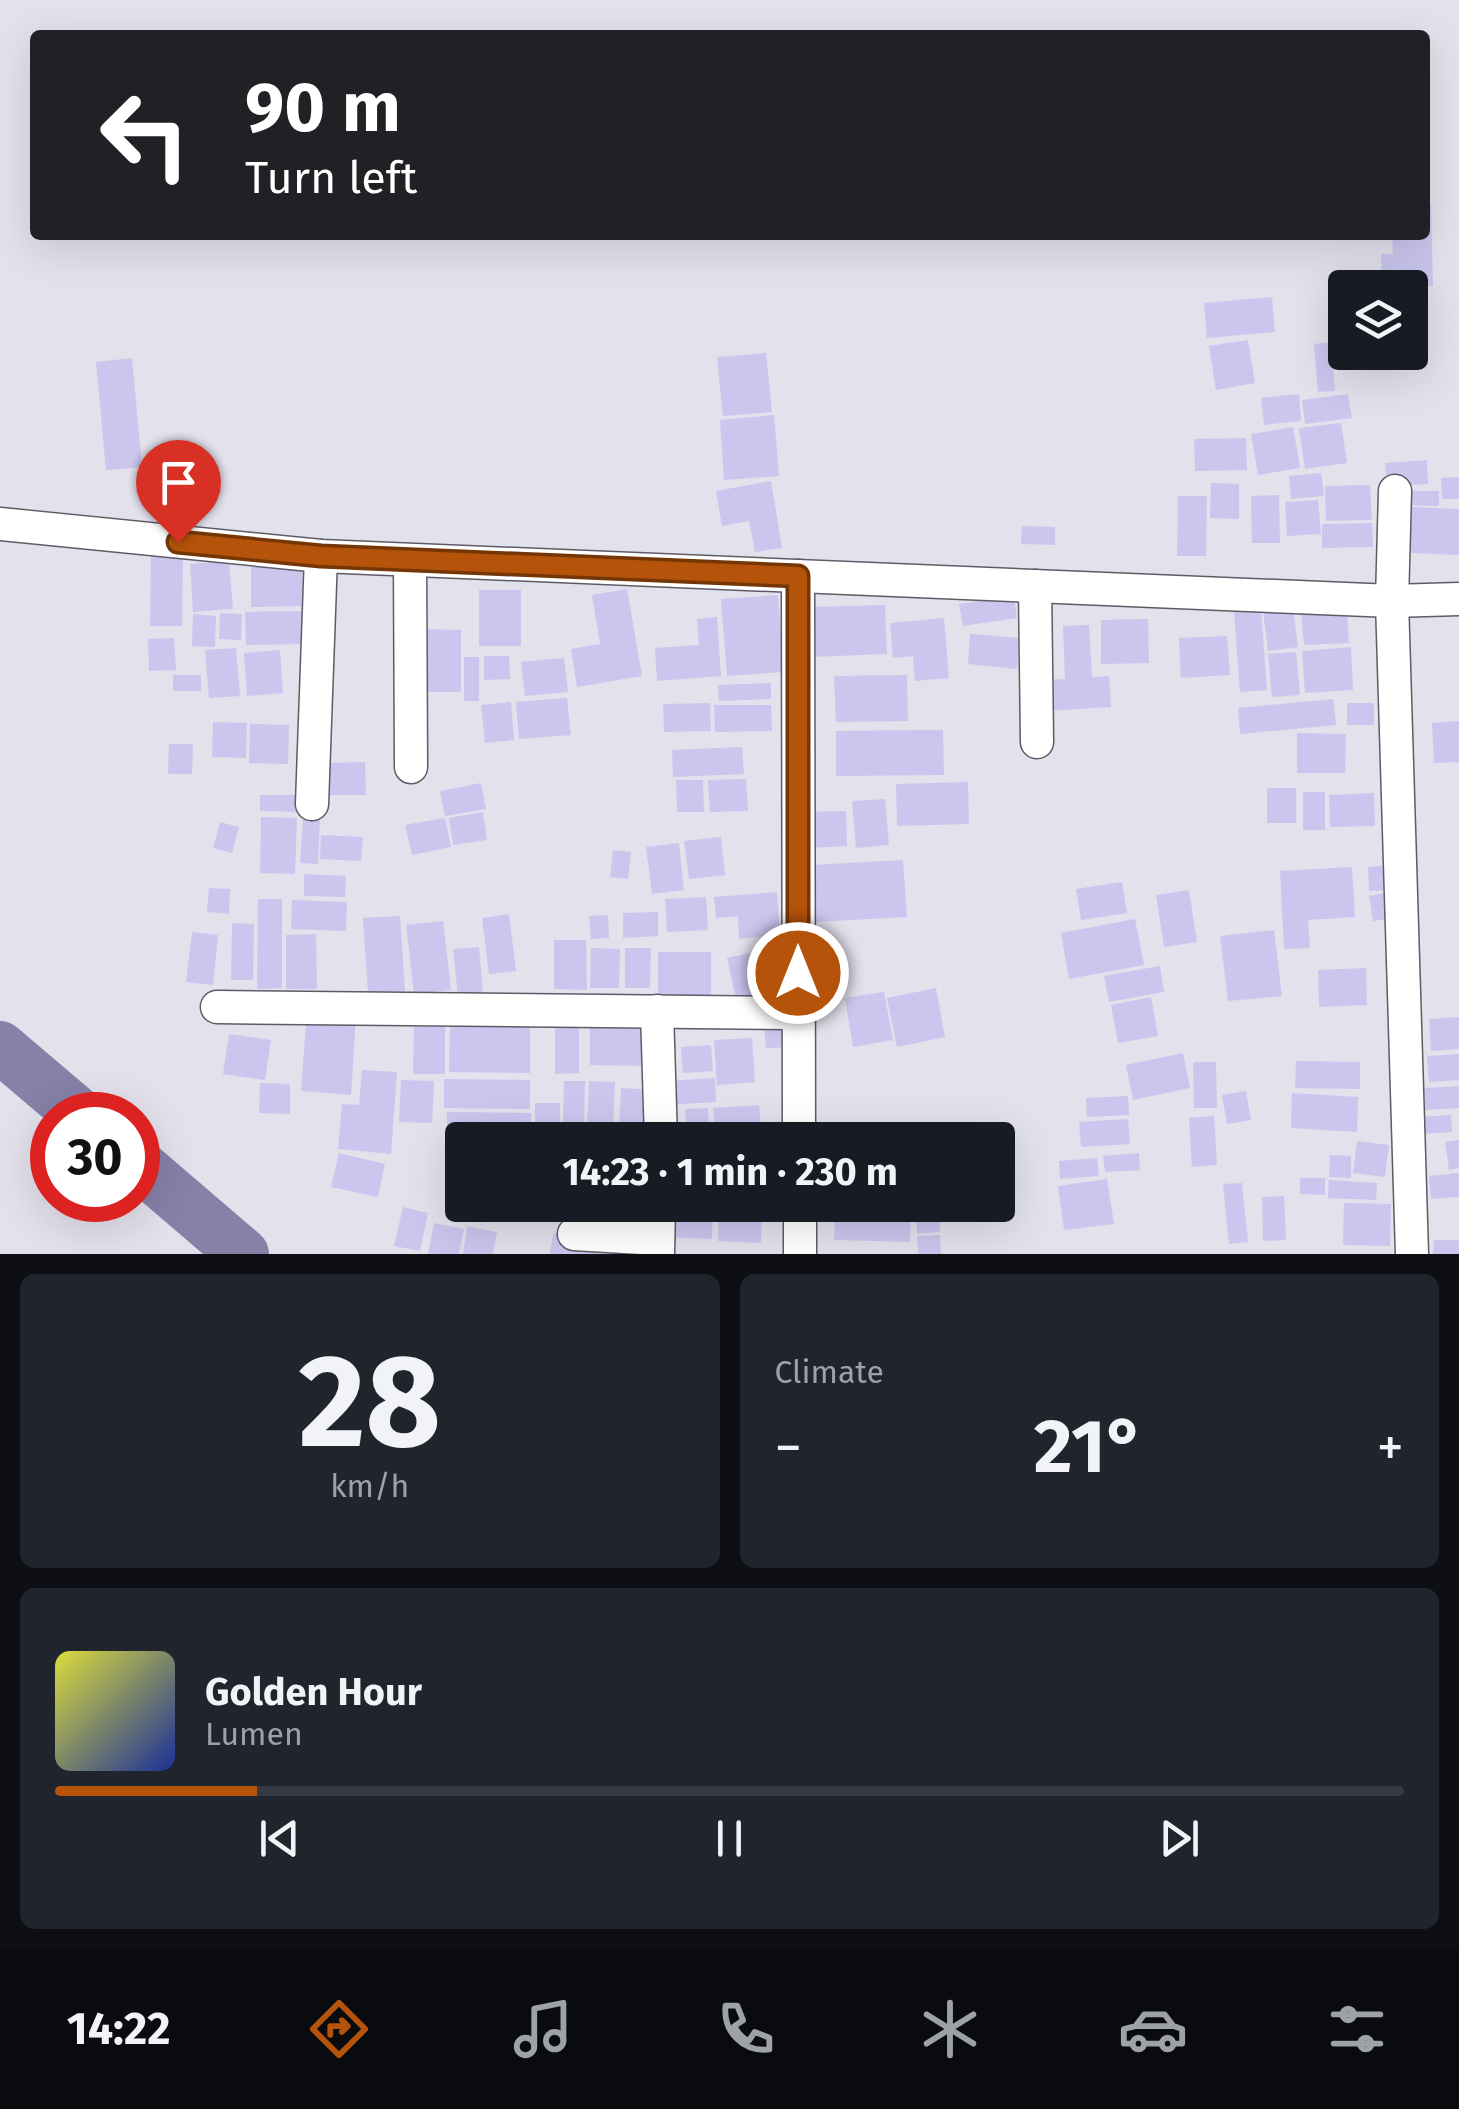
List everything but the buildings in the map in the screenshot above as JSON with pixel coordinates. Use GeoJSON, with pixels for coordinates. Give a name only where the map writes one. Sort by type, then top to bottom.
{"type":"FeatureCollection","features":[{"type":"Feature","properties":{"kind":"street"},"geometry":{"type":"LineString","coordinates":[[1395,491],[1392,600],[1412,1254]]}},
{"type":"Feature","properties":{"kind":"street"},"geometry":{"type":"LineString","coordinates":[[0,524],[321,556],[410,561],[1392,600],[1459,599]]}},
{"type":"Feature","properties":{"kind":"street"},"geometry":{"type":"LineString","coordinates":[[312,804],[321,556]]}},
{"type":"Feature","properties":{"kind":"street"},"geometry":{"type":"LineString","coordinates":[[410,561],[411,767]]}},
{"type":"Feature","properties":{"kind":"street"},"geometry":{"type":"LineString","coordinates":[[798,576],[799,1122]]}},
{"type":"Feature","properties":{"kind":"street"},"geometry":{"type":"LineString","coordinates":[[1036,586],[1037,742]]}},
{"type":"Feature","properties":{"kind":"street"},"geometry":{"type":"LineString","coordinates":[[216,1007],[798,1013]]}},
{"type":"Feature","properties":{"kind":"street"},"geometry":{"type":"LineString","coordinates":[[657,1011],[660,1122]]}},
{"type":"Feature","properties":{"kind":"street"},"geometry":{"type":"LineString","coordinates":[[800,1222],[800,1254]]}},
{"type":"Feature","properties":{"kind":"street"},"geometry":{"type":"LineString","coordinates":[[574,1234],[658,1246]]}},
{"type":"Feature","properties":{"kind":"waterway"},"geometry":{"type":"LineString","coordinates":[[0,1047],[53,1092]]}},
{"type":"Feature","properties":{"kind":"waterway"},"geometry":{"type":"LineString","coordinates":[[160,1183],[243,1254]]}},
{"type":"Feature","properties":{"kind":"route"},"geometry":{"type":"LineString","coordinates":[[178,542],[410,561],[798,576],[798,973]]}}]}
